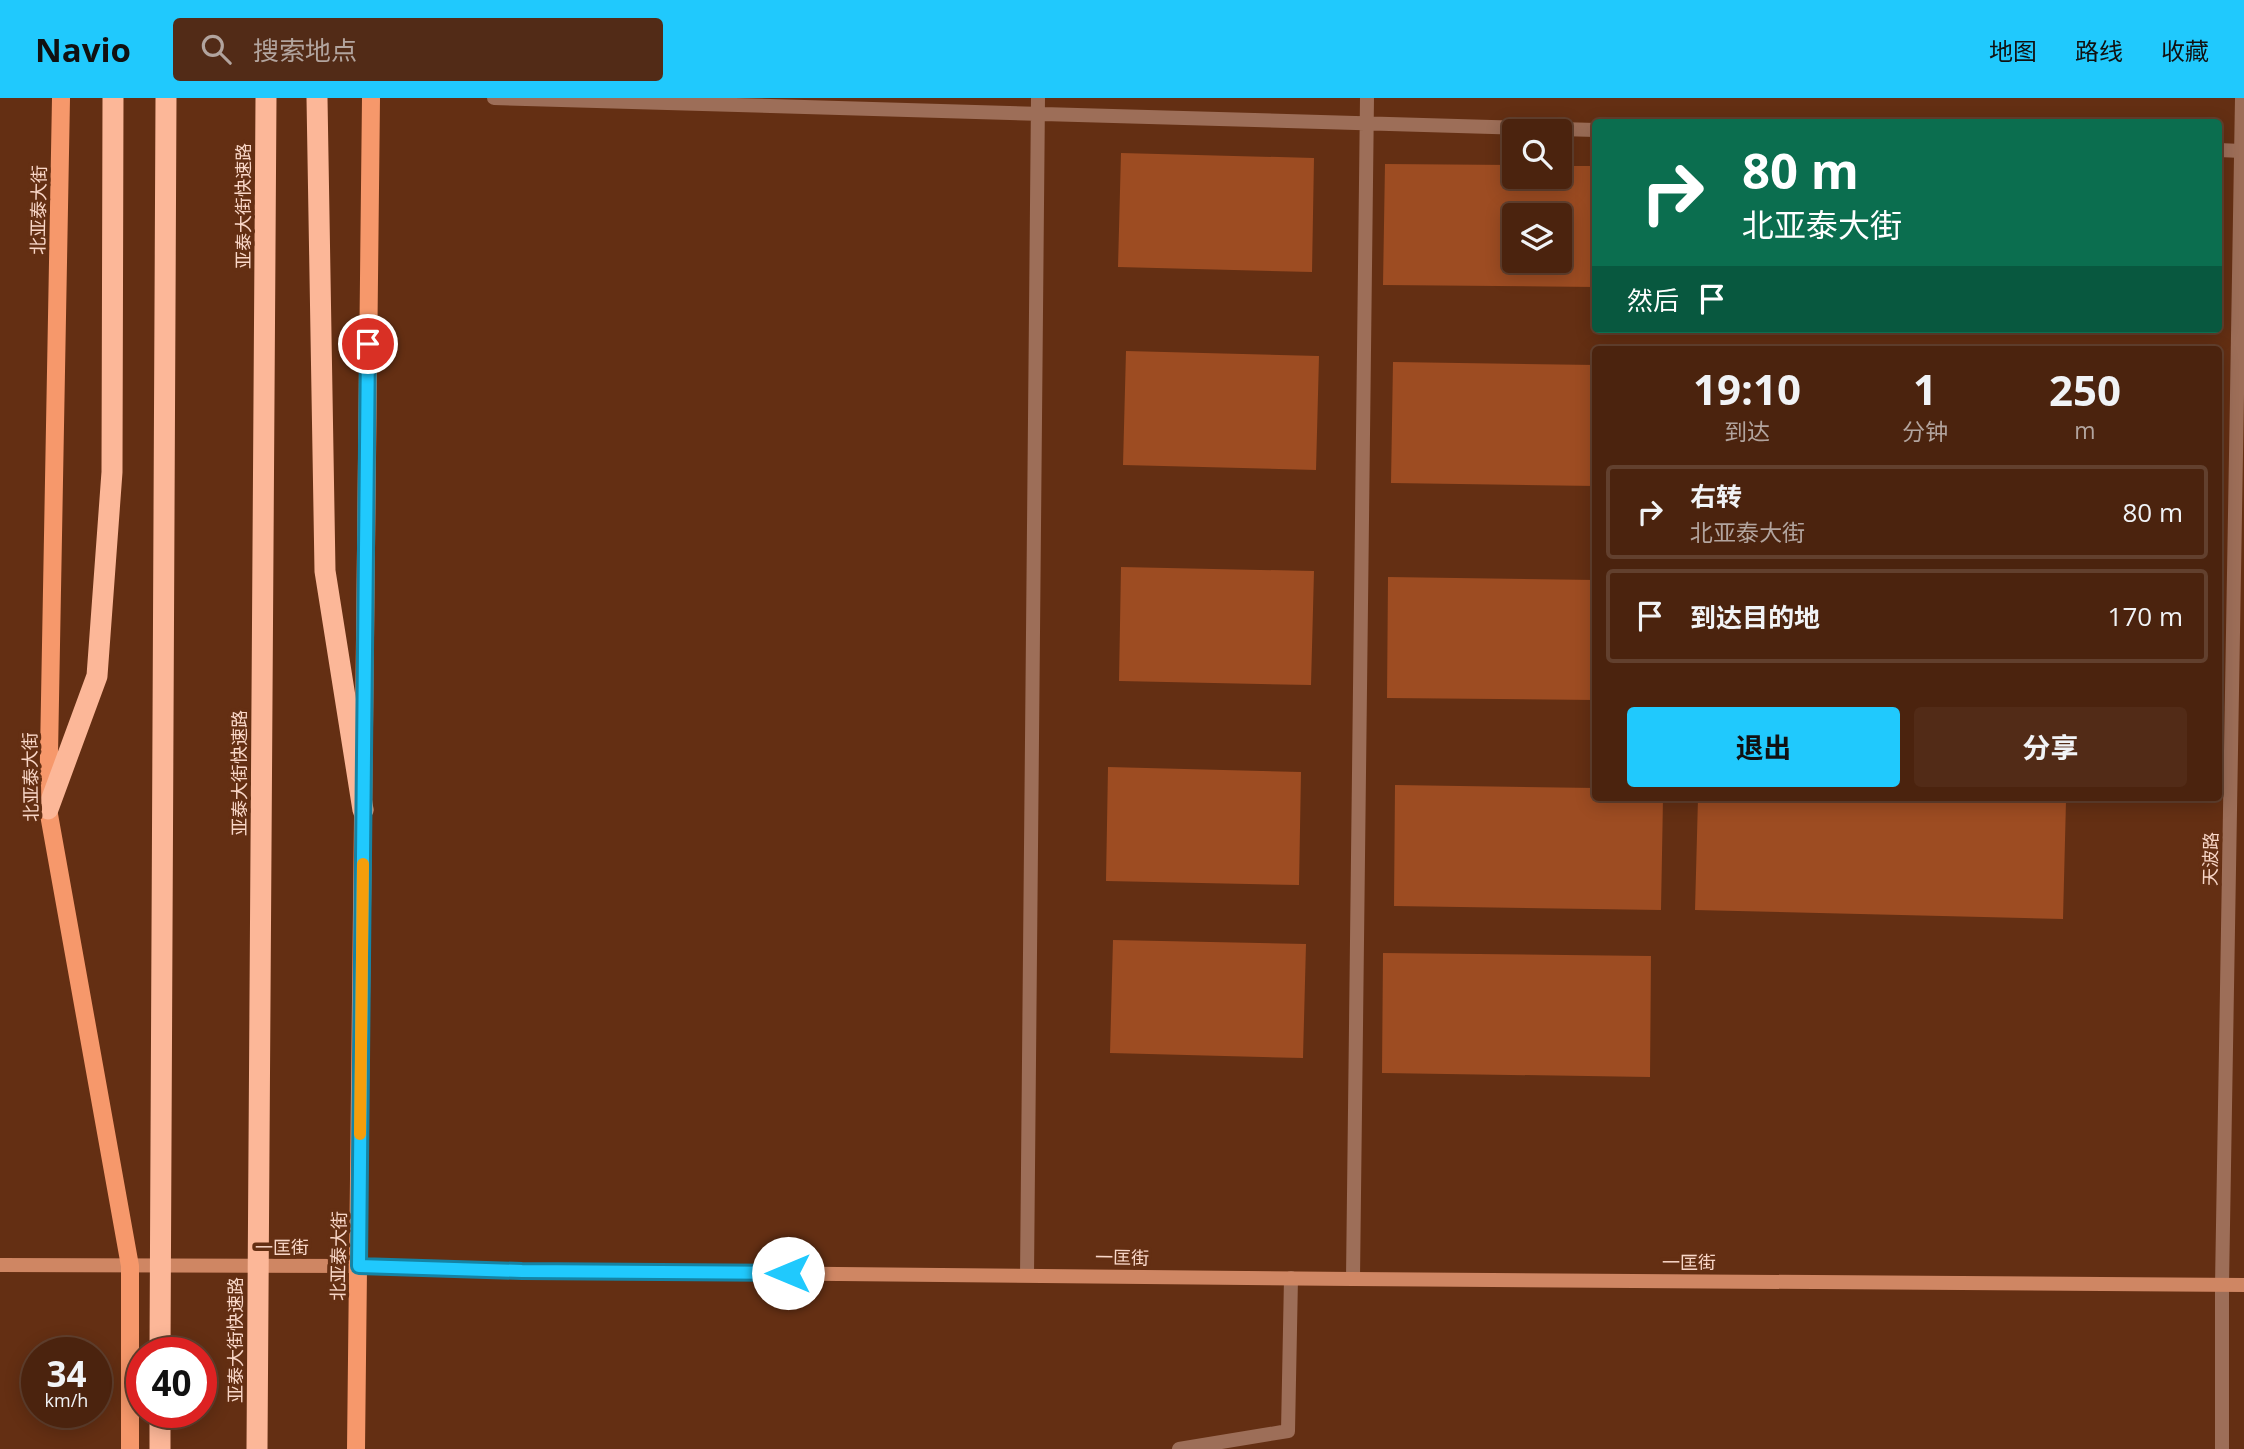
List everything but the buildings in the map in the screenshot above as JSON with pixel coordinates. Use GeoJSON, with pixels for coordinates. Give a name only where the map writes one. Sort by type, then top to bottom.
{"type":"FeatureCollection","features":[{"type":"Feature","properties":{"kind":"highway"},"geometry":{"type":"LineString","coordinates":[[48,809],[97,676],[112,472],[113,98]]}},
{"type":"Feature","properties":{"kind":"highway"},"geometry":{"type":"LineString","coordinates":[[160,1337],[166,98]]}},
{"type":"Feature","properties":{"kind":"highway","name":"亚泰大街快速路"},"geometry":{"type":"LineString","coordinates":[[257,1449],[266,98]]}},
{"type":"Feature","properties":{"kind":"highway"},"geometry":{"type":"LineString","coordinates":[[317,98],[325,571],[363,810]]}},
{"type":"Feature","properties":{"kind":"highway"},"geometry":{"type":"LineString","coordinates":[[160,1428],[160,1449]]}},
{"type":"Feature","properties":{"kind":"main road","name":"北亚泰大街"},"geometry":{"type":"LineString","coordinates":[[61,98],[48,809],[131,1266],[130,1449]]}},
{"type":"Feature","properties":{"kind":"main road","name":"北亚泰大街"},"geometry":{"type":"LineString","coordinates":[[356,1449],[371,98]]}},
{"type":"Feature","properties":{"kind":"street"},"geometry":{"type":"LineString","coordinates":[[494,98],[1592,130]]}},
{"type":"Feature","properties":{"kind":"street"},"geometry":{"type":"LineString","coordinates":[[1027,1275],[1038,98]]}},
{"type":"Feature","properties":{"kind":"street"},"geometry":{"type":"LineString","coordinates":[[1353,1279],[1367,98]]}},
{"type":"Feature","properties":{"kind":"street","name":"天波路"},"geometry":{"type":"LineString","coordinates":[[2222,1449],[2222,1285],[2242,98]]}},
{"type":"Feature","properties":{"kind":"street"},"geometry":{"type":"LineString","coordinates":[[2222,150],[2241,151]]}},
{"type":"Feature","properties":{"kind":"street","name":"一匡街"},"geometry":{"type":"LineString","coordinates":[[0,1265],[359,1266],[522,1271],[2244,1285]]}},
{"type":"Feature","properties":{"kind":"street"},"geometry":{"type":"LineString","coordinates":[[1179,1449],[1288,1431],[1291,1278]]}},
{"type":"Feature","properties":{"kind":"slow traffic"},"geometry":{"type":"LineString","coordinates":[[360,1134],[363,864]]}},
{"type":"Feature","properties":{"kind":"route"},"geometry":{"type":"LineString","coordinates":[[368,344],[359,1266],[522,1271],[788,1273]]}}]}
